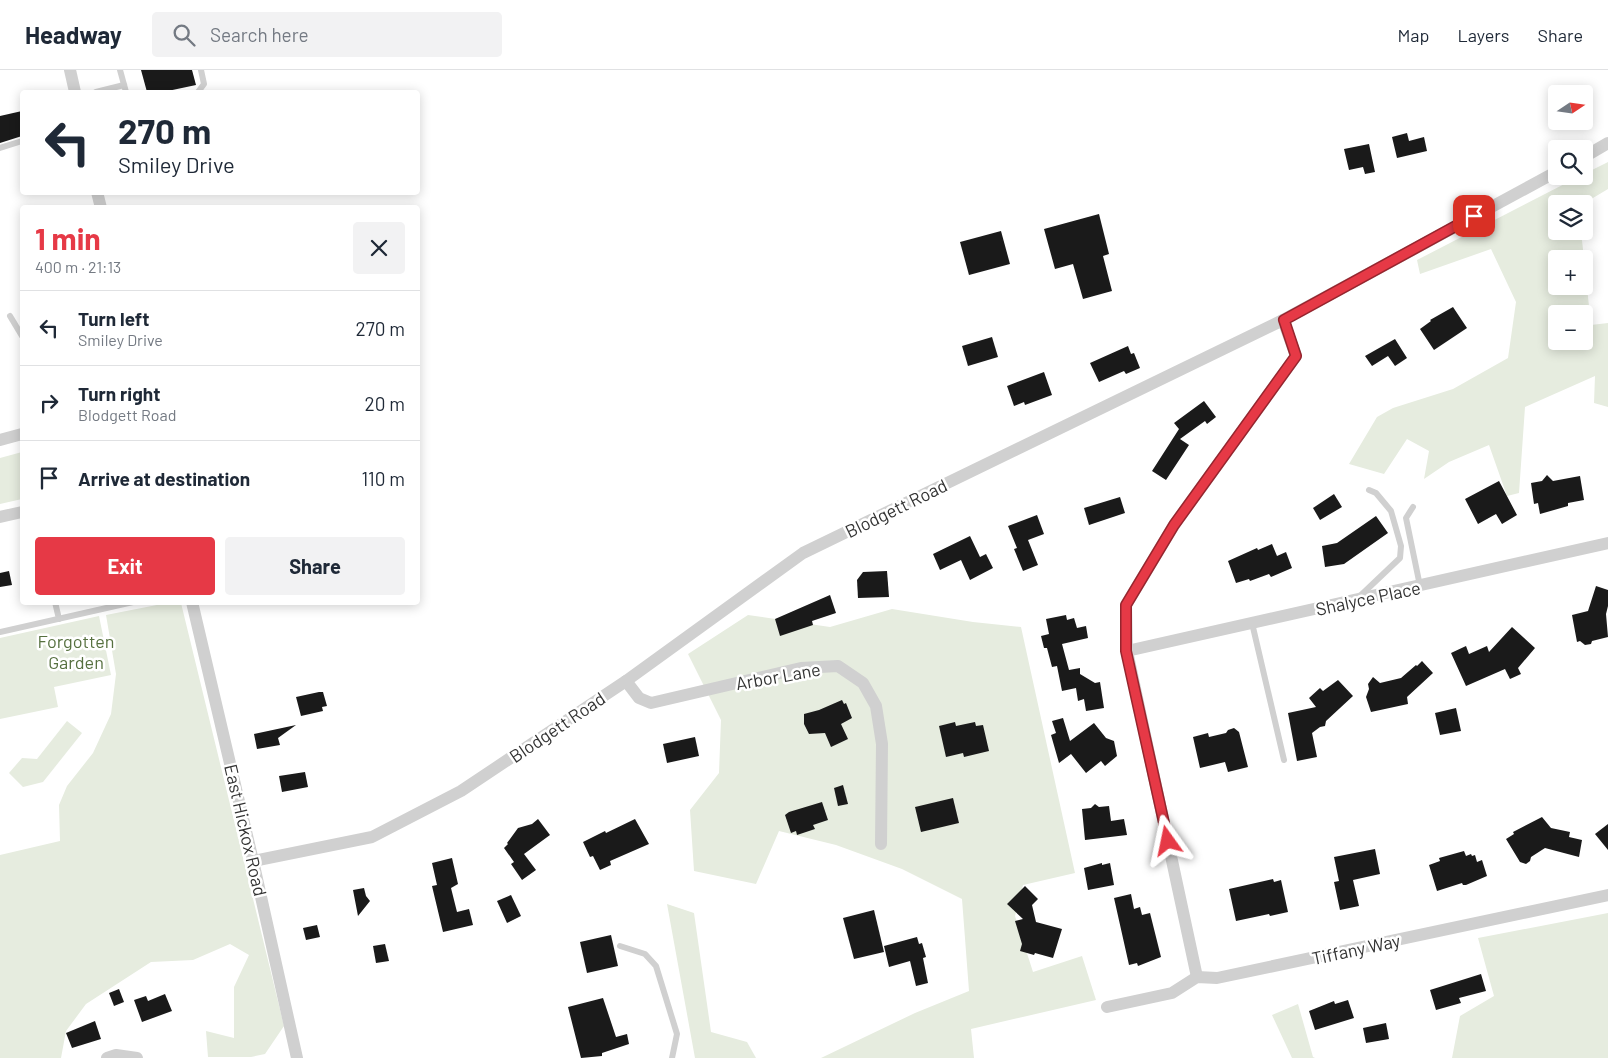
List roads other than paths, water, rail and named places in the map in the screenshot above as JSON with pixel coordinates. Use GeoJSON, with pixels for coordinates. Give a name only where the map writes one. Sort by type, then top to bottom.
{"type":"FeatureCollection","features":[{"type":"Feature","properties":{"kind":"street"},"geometry":{"type":"LineString","coordinates":[[70,70],[75,90]]}},
{"type":"Feature","properties":{"kind":"street"},"geometry":{"type":"LineString","coordinates":[[1593,152],[1608,143]]}},
{"type":"Feature","properties":{"kind":"street","name":"Blodgett Road"},"geometry":{"type":"LineString","coordinates":[[253,861],[372,837],[461,791],[626,681],[803,554],[1284,320],[1548,176]]}},
{"type":"Feature","properties":{"kind":"street"},"geometry":{"type":"LineString","coordinates":[[1107,1007],[1172,993],[1197,977],[1126,651],[1126,605],[1174,525],[1296,356],[1284,320]]}},
{"type":"Feature","properties":{"kind":"street"},"geometry":{"type":"LineString","coordinates":[[0,440],[20,435]]}},
{"type":"Feature","properties":{"kind":"street"},"geometry":{"type":"LineString","coordinates":[[0,517],[20,512]]}},
{"type":"Feature","properties":{"kind":"street","name":"Shalyce Place"},"geometry":{"type":"LineString","coordinates":[[1126,651],[1608,542]]}},
{"type":"Feature","properties":{"kind":"street","name":"East Hickox Road"},"geometry":{"type":"LineString","coordinates":[[193,605],[297,1058]]}},
{"type":"Feature","properties":{"kind":"street","name":"Arbor Lane"},"geometry":{"type":"LineString","coordinates":[[626,681],[638,698],[651,703],[801,668],[838,666],[863,683],[876,706],[882,744],[881,844]]}},
{"type":"Feature","properties":{"kind":"street","name":"Tiffany Way"},"geometry":{"type":"LineString","coordinates":[[1197,977],[1217,978],[1608,895]]}},
{"type":"Feature","properties":{"kind":"street"},"geometry":{"type":"LineString","coordinates":[[107,1058],[116,1055],[137,1058]]}},
{"type":"Feature","properties":{"kind":"lane"},"geometry":{"type":"LineString","coordinates":[[120,70],[125,89]]}},
{"type":"Feature","properties":{"kind":"lane"},"geometry":{"type":"LineString","coordinates":[[200,90],[204,84],[201,70]]}},
{"type":"Feature","properties":{"kind":"lane"},"geometry":{"type":"LineString","coordinates":[[0,148],[20,142]]}},
{"type":"Feature","properties":{"kind":"lane"},"geometry":{"type":"LineString","coordinates":[[10,316],[20,333]]}},
{"type":"Feature","properties":{"kind":"lane"},"geometry":{"type":"LineString","coordinates":[[1357,600],[1400,558],[1401,546],[1391,511],[1376,492],[1369,490]]}},
{"type":"Feature","properties":{"kind":"lane"},"geometry":{"type":"LineString","coordinates":[[1413,507],[1406,518],[1420,586]]}},
{"type":"Feature","properties":{"kind":"lane"},"geometry":{"type":"LineString","coordinates":[[56,605],[58,619]]}},
{"type":"Feature","properties":{"kind":"lane"},"geometry":{"type":"LineString","coordinates":[[0,632],[121,605]]}},
{"type":"Feature","properties":{"kind":"lane"},"geometry":{"type":"LineString","coordinates":[[1252,623],[1284,760]]}},
{"type":"Feature","properties":{"kind":"lane"},"geometry":{"type":"LineString","coordinates":[[620,946],[645,954],[656,966],[677,1034],[672,1058]]}},
{"type":"Feature","properties":{"kind":"park label","name":"Forgotten Garden"},"geometry":{"type":"Point","coordinates":[76,651]}}]}
